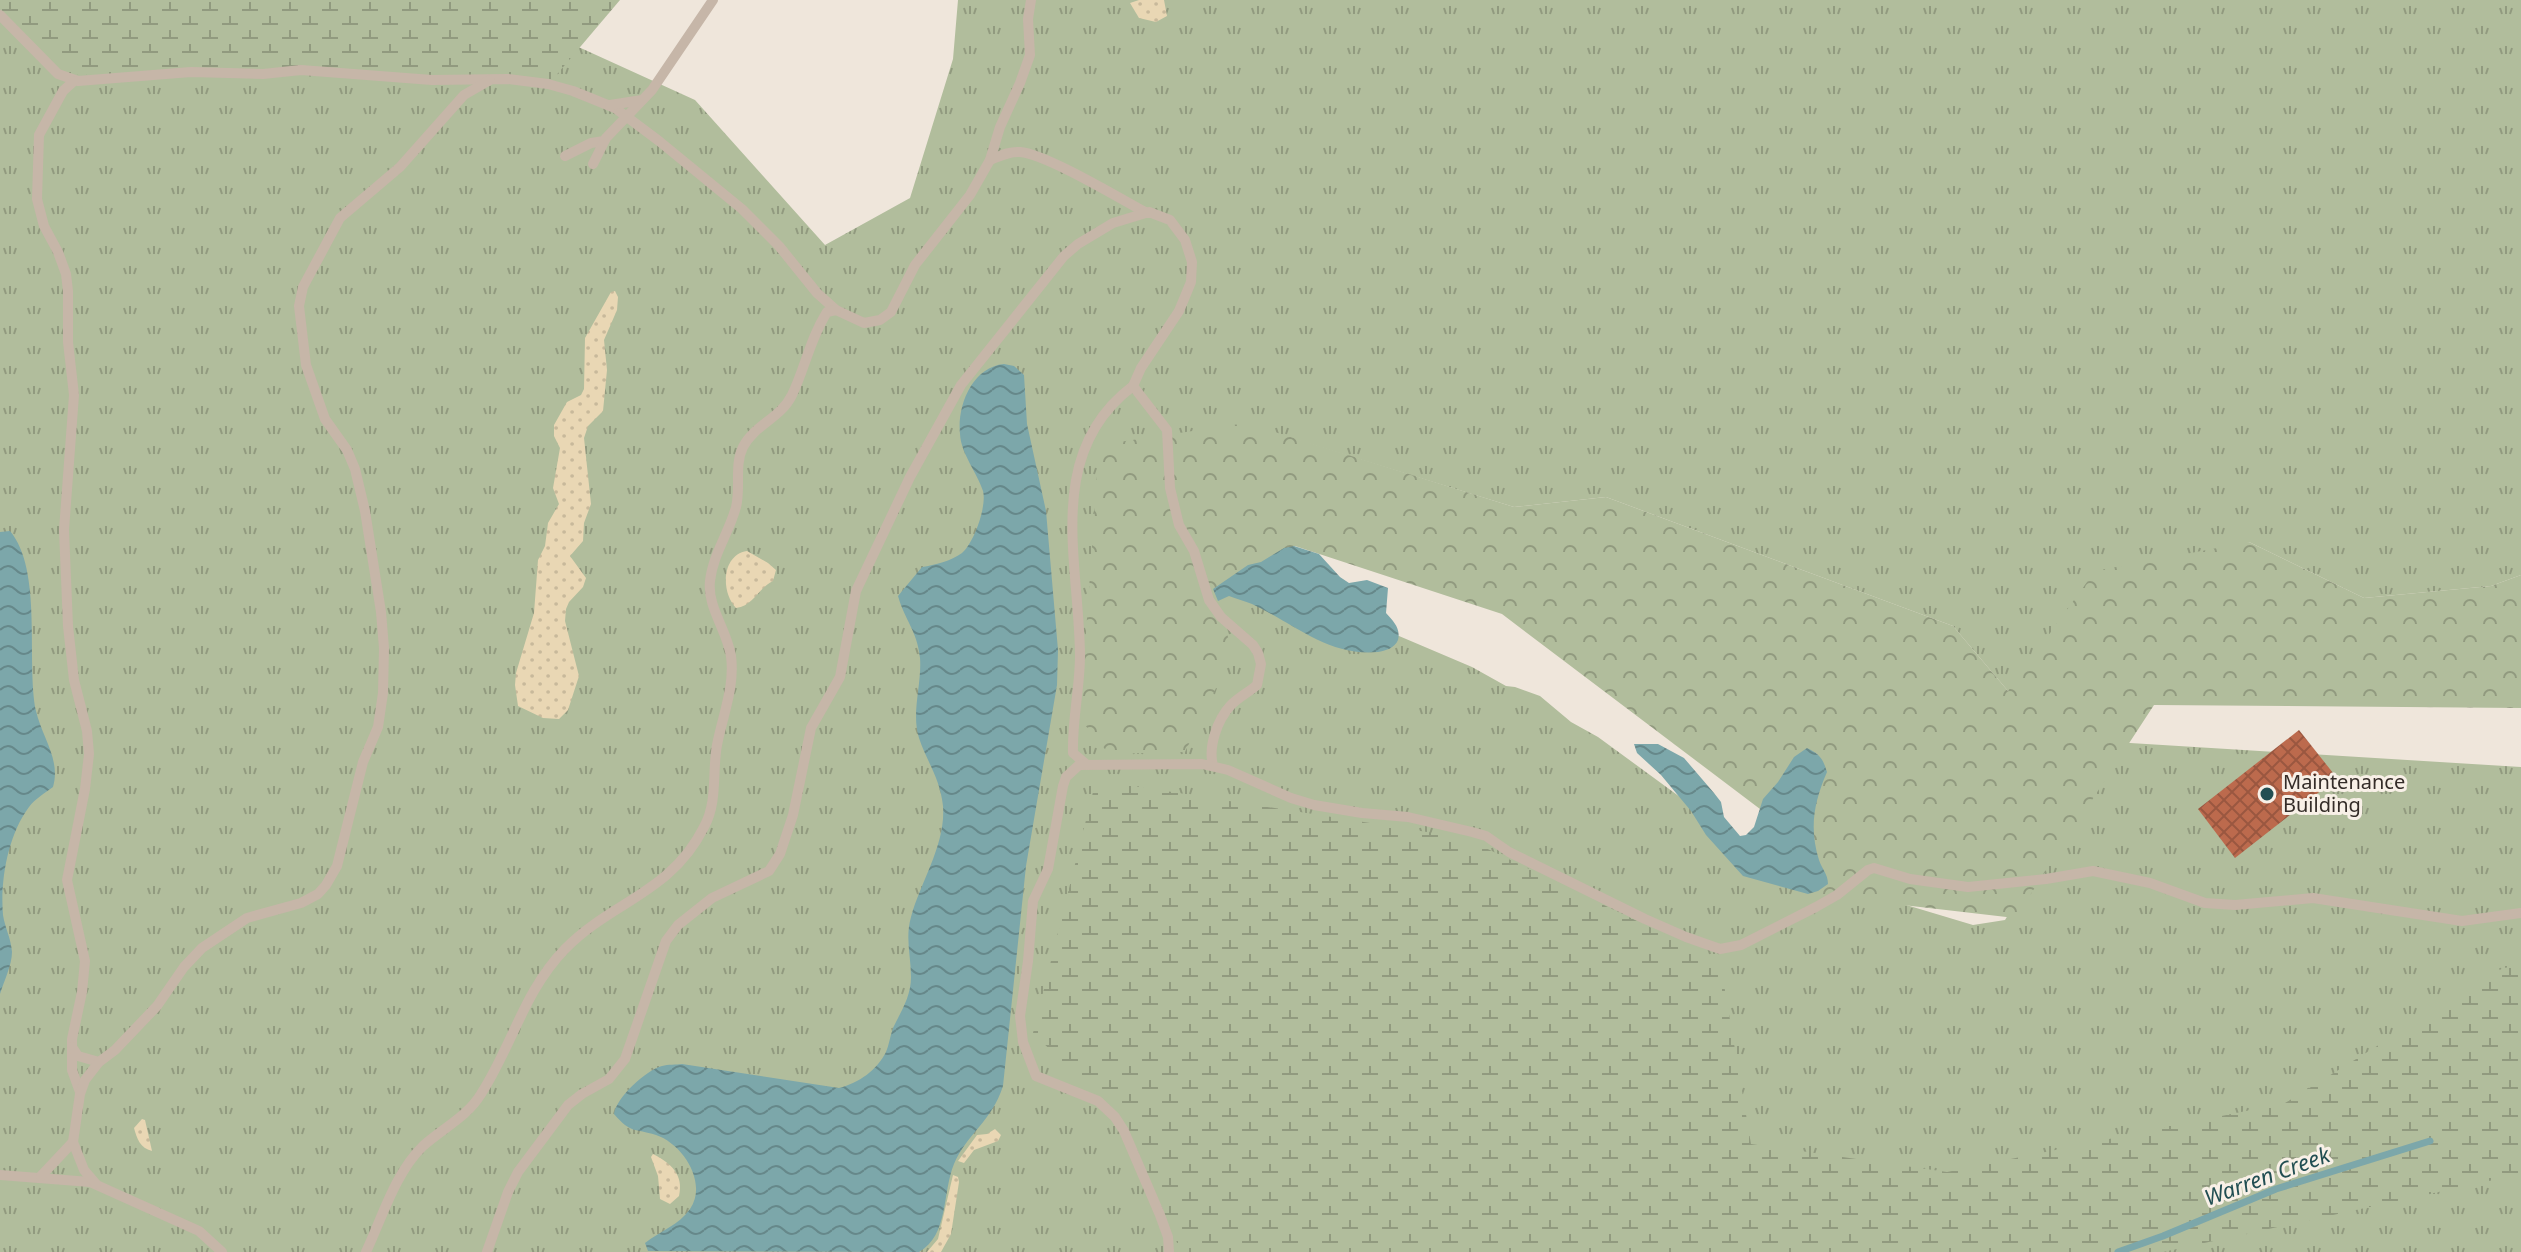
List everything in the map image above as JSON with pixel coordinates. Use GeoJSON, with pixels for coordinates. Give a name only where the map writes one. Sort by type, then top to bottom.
{"type":"FeatureCollection","features":[{"type":"Feature","properties":{"kind":"lane"},"geometry":{"type":"LineString","coordinates":[[593,164],[604,141],[652,90],[713,0]]}},
{"type":"Feature","properties":{"kind":"lane"},"geometry":{"type":"LineString","coordinates":[[0,15],[58,74],[74,81],[191,72],[263,74],[301,70],[432,80],[548,84],[610,105],[742,209],[836,310],[864,323],[880,320],[891,312],[915,265],[970,195],[990,160],[1000,127],[1028,61],[1031,0]]}},
{"type":"Feature","properties":{"kind":"lane"},"geometry":{"type":"LineString","coordinates":[[58,74],[63,91]]}},
{"type":"Feature","properties":{"kind":"lane"},"geometry":{"type":"LineString","coordinates":[[96,1184],[84,1170],[73,1142],[85,1080],[99,1062],[115,1050],[157,1006],[184,967],[202,948],[247,918],[312,898],[326,885],[337,866],[363,762],[378,727],[383,693],[384,648],[381,612],[358,479],[347,450],[325,419],[314,392],[301,337],[300,298],[340,218],[400,167],[464,95],[492,80]]}},
{"type":"Feature","properties":{"kind":"lane"},"geometry":{"type":"LineString","coordinates":[[74,81],[63,91],[39,135],[37,199],[44,226],[64,268],[74,395],[64,530],[68,626],[74,680],[89,744],[85,789],[67,871],[71,905],[85,961],[84,984],[74,1022],[72,1047],[72,1070],[80,1094]]}},
{"type":"Feature","properties":{"kind":"lane"},"geometry":{"type":"LineString","coordinates":[[610,105],[642,100]]}},
{"type":"Feature","properties":{"kind":"lane"},"geometry":{"type":"LineString","coordinates":[[565,156],[591,143],[604,141]]}},
{"type":"Feature","properties":{"kind":"lane"},"geometry":{"type":"LineString","coordinates":[[990,160],[1011,152],[1026,152],[1145,212],[1156,213],[1170,220],[1179,230],[1190,254],[1192,276],[1179,311],[1141,368],[1133,386],[1113,403],[1090,432],[1080,457],[1072,551],[1080,654],[1073,753],[1063,786],[1048,869],[1033,901],[1020,1016],[1023,1042],[1036,1076],[1098,1101],[1115,1117],[1124,1131],[1169,1247],[1179,1252]]}},
{"type":"Feature","properties":{"kind":"lane"},"geometry":{"type":"LineString","coordinates":[[487,1252],[518,1172],[568,1105],[609,1079],[625,1059],[666,941],[678,925],[712,898],[769,871],[780,854],[793,815],[811,728],[840,677],[856,591],[910,477],[961,385],[1064,256],[1108,225],[1145,212]]}},
{"type":"Feature","properties":{"kind":"lane"},"geometry":{"type":"LineString","coordinates":[[366,1252],[407,1167],[423,1147],[473,1106],[496,1069],[526,1002],[553,962],[591,926],[650,890],[677,867],[705,827],[713,802],[716,747],[732,675],[729,646],[714,607],[710,582],[719,546],[736,507],[742,448],[752,434],[775,417],[791,398],[818,326],[827,312],[836,310]]}},
{"type":"Feature","properties":{"kind":"lane"},"geometry":{"type":"LineString","coordinates":[[1133,386],[1167,430],[1172,500],[1179,525],[1194,551],[1209,600],[1221,617],[1253,645],[1261,664],[1257,685],[1230,706],[1221,722],[1211,747],[1213,766]]}},
{"type":"Feature","properties":{"kind":"lane"},"geometry":{"type":"LineString","coordinates":[[1073,753],[1086,764]]}},
{"type":"Feature","properties":{"kind":"lane"},"geometry":{"type":"LineString","coordinates":[[1068,774],[1079,765],[1086,764],[1213,766],[1302,802],[1346,811],[1408,817],[1486,836],[1521,858],[1645,919],[1720,949],[1741,945],[1816,907],[1874,868],[1910,879],[1968,887],[2093,871],[2150,883],[2205,903],[2235,905],[2313,898],[2462,921],[2521,913]]}},
{"type":"Feature","properties":{"kind":"lane"},"geometry":{"type":"LineString","coordinates":[[72,1047],[78,1056],[99,1062]]}},
{"type":"Feature","properties":{"kind":"lane"},"geometry":{"type":"LineString","coordinates":[[41,1176],[73,1142]]}},
{"type":"Feature","properties":{"kind":"lane"},"geometry":{"type":"LineString","coordinates":[[0,1175],[41,1176],[96,1184],[199,1231],[222,1252]]}},
{"type":"Feature","properties":{"kind":"green space"},"geometry":{"type":"Polygon","coordinates":[[[0,0],[528,24],[695,100],[825,245],[910,198],[953,59],[958,0],[2521,0],[2521,575],[2491,586],[2364,598],[2249,542],[2008,691],[1953,626],[1606,497],[1514,507],[1288,437],[1286,588],[1472,667],[1506,686],[1540,696],[1571,722],[1598,737],[1773,865],[1973,925],[2005,920],[2114,742],[2521,767],[2521,1252],[0,1252],[0,0]]]}},
{"type":"Feature","properties":{"kind":"green space"},"geometry":{"type":"Polygon","coordinates":[[[0,0],[620,0],[553,79],[69,74],[0,12],[0,0]]]}},
{"type":"Feature","properties":{"kind":"green space"},"geometry":{"type":"Polygon","coordinates":[[[1246,423],[1514,507],[1606,497],[1953,626],[2008,691],[2095,571],[2249,542],[2364,598],[2491,586],[2521,575],[2521,708],[2154,705],[2015,918],[1808,894],[1817,753],[1760,809],[1502,614],[1295,546],[1213,589],[1233,653],[1185,752],[1109,754],[1080,719],[1099,445],[1246,423]]]}},
{"type":"Feature","properties":{"kind":"green space"},"geometry":{"type":"Polygon","coordinates":[[[1096,780],[1465,838],[1720,961],[1751,1144],[1947,1172],[2285,1103],[2503,968],[2521,966],[2521,1174],[2163,1252],[1181,1252],[1126,1124],[1033,1033],[1096,780]]]}},
{"type":"Feature","properties":{"kind":"sand"},"geometry":{"type":"Polygon","coordinates":[[[1164,0],[1167,16],[1156,22],[1139,18],[1130,3],[1164,0]]]}},
{"type":"Feature","properties":{"kind":"sand"},"geometry":{"type":"Polygon","coordinates":[[[615,291],[617,310],[604,340],[607,370],[603,411],[588,426],[584,438],[591,504],[584,523],[583,541],[570,556],[586,578],[583,587],[569,602],[565,621],[579,676],[568,710],[559,719],[543,718],[518,706],[515,685],[534,613],[538,560],[545,546],[548,523],[559,504],[553,488],[560,448],[554,436],[554,425],[567,402],[581,395],[584,389],[585,338],[611,292],[615,291]]]}},
{"type":"Feature","properties":{"kind":"sand"},"geometry":{"type":"Polygon","coordinates":[[[747,551],[776,570],[773,581],[747,604],[736,608],[728,593],[726,575],[732,559],[747,551]]]}},
{"type":"Feature","properties":{"kind":"sand"},"geometry":{"type":"Polygon","coordinates":[[[142,1119],[145,1120],[152,1151],[142,1145],[135,1132],[134,1128],[142,1119]]]}},
{"type":"Feature","properties":{"kind":"sand"},"geometry":{"type":"Polygon","coordinates":[[[995,1129],[1001,1135],[998,1141],[974,1150],[964,1163],[958,1161],[977,1135],[995,1129]]]}},
{"type":"Feature","properties":{"kind":"sand"},"geometry":{"type":"Polygon","coordinates":[[[653,1154],[665,1161],[678,1176],[679,1196],[670,1204],[660,1199],[658,1176],[651,1157],[653,1154]]]}},
{"type":"Feature","properties":{"kind":"sand"},"geometry":{"type":"Polygon","coordinates":[[[953,1175],[958,1177],[959,1182],[951,1234],[941,1252],[927,1252],[938,1239],[953,1175]]]}},
{"type":"Feature","properties":{"kind":"water"},"geometry":{"type":"Polygon","coordinates":[[[1004,364],[1014,366],[1024,375],[1027,424],[1046,511],[1058,650],[1057,685],[1026,866],[1003,1086],[992,1109],[959,1154],[950,1175],[940,1224],[929,1245],[919,1252],[648,1251],[645,1243],[686,1215],[695,1199],[696,1188],[690,1166],[675,1147],[656,1135],[629,1128],[614,1114],[620,1100],[640,1079],[662,1066],[682,1064],[839,1088],[867,1075],[886,1052],[909,991],[909,925],[937,848],[943,820],[939,787],[917,728],[918,648],[898,596],[922,567],[962,553],[975,533],[984,498],[961,441],[961,412],[975,380],[983,372],[1004,364]]]}},
{"type":"Feature","properties":{"kind":"water"},"geometry":{"type":"Polygon","coordinates":[[[10,531],[27,569],[32,617],[33,691],[36,711],[53,758],[55,777],[53,787],[34,801],[22,818],[7,858],[3,915],[12,952],[0,994],[0,532],[10,531]]]}},
{"type":"Feature","properties":{"kind":"water"},"geometry":{"type":"Polygon","coordinates":[[[1294,546],[1319,554],[1349,583],[1367,580],[1388,588],[1386,613],[1398,632],[1395,645],[1378,652],[1343,649],[1312,637],[1249,603],[1229,596],[1218,601],[1213,589],[1248,565],[1294,546]]]}},
{"type":"Feature","properties":{"kind":"water"},"geometry":{"type":"Polygon","coordinates":[[[1634,744],[1658,744],[1684,758],[1721,802],[1724,817],[1740,836],[1746,835],[1754,827],[1763,799],[1794,757],[1807,748],[1815,752],[1827,772],[1816,805],[1814,837],[1828,884],[1808,894],[1743,876],[1706,835],[1661,775],[1637,753],[1634,744]]]}},
{"type":"Feature","properties":{"kind":"building","name":"Maintenance Building"},"geometry":{"type":"Polygon","coordinates":[[[2299,730],[2337,778],[2235,858],[2198,809],[2299,730]]]}},
{"type":"Feature","properties":{"kind":"waterway","name":"Warren Creek"},"geometry":{"type":"LineString","coordinates":[[2118,1252],[2276,1189],[2430,1141]]}},
{"type":"Feature","properties":{"kind":"place","name":"Maintenance Building"},"geometry":{"type":"Point","coordinates":[2267,794]}}]}
